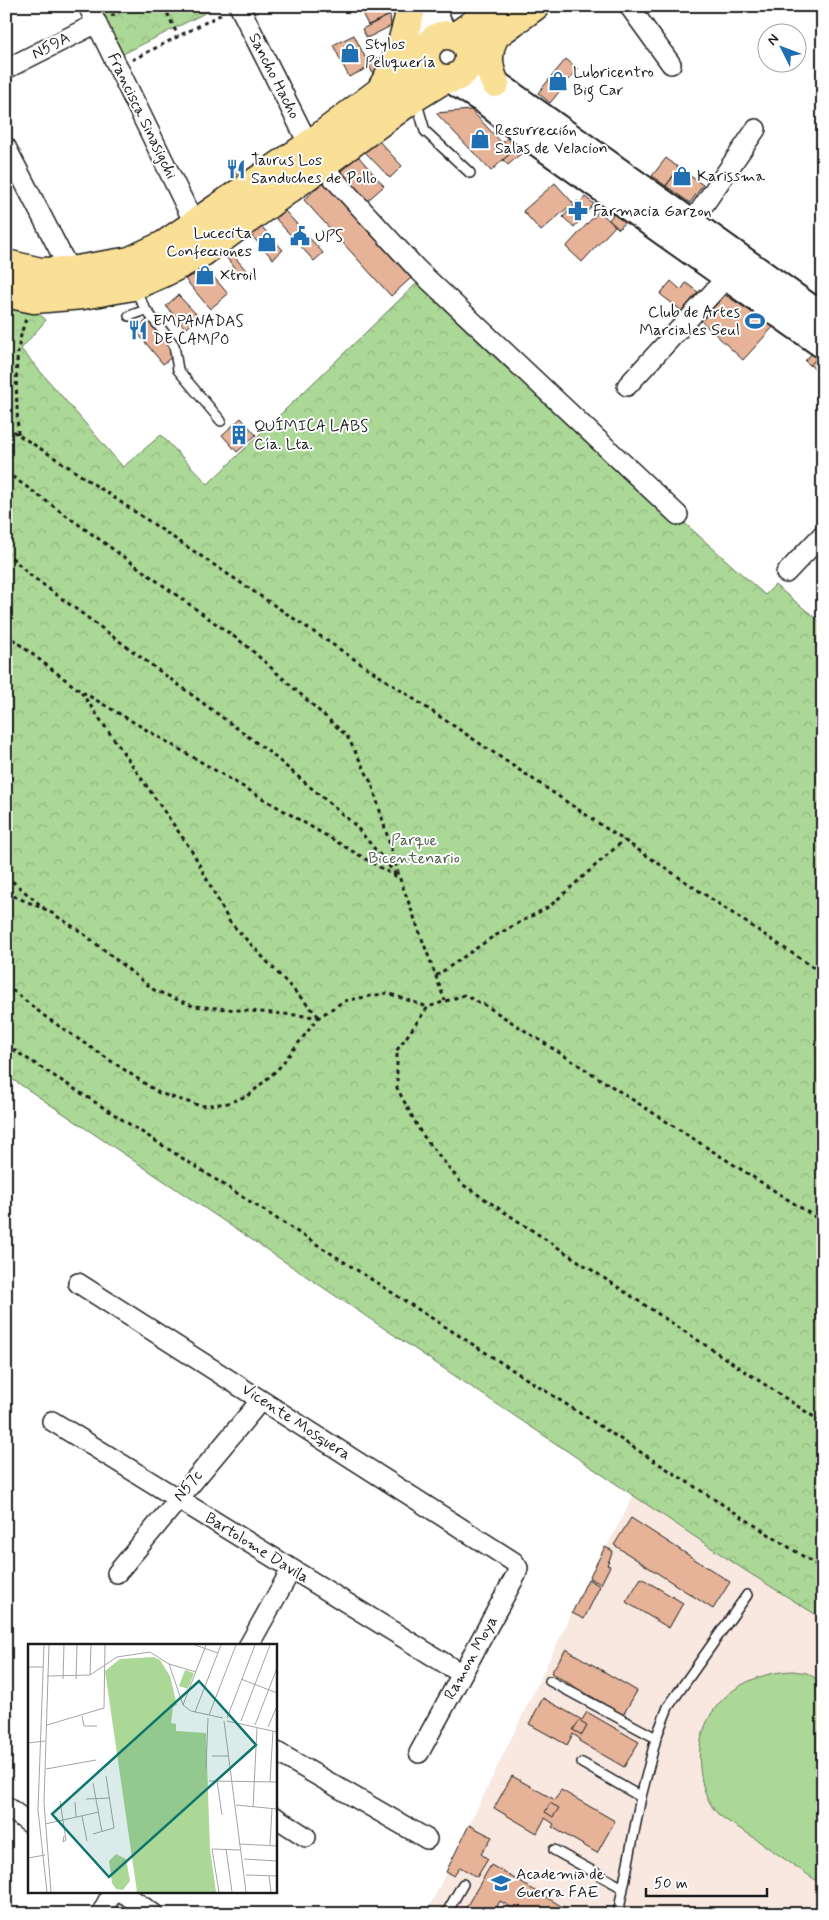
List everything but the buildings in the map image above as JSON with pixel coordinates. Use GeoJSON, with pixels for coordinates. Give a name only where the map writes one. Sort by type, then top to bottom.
{"type":"FeatureCollection","features":[{"type":"Feature","properties":{"kind":"main road"},"geometry":{"type":"LineString","coordinates":[[6,293],[34,299],[83,295],[133,286],[204,252],[256,198],[315,156],[415,97],[448,57],[499,6]]}},
{"type":"Feature","properties":{"kind":"main road"},"geometry":{"type":"LineString","coordinates":[[379,93],[497,33],[535,6]]}},
{"type":"Feature","properties":{"kind":"main road"},"geometry":{"type":"LineString","coordinates":[[415,8],[448,57],[485,101],[528,136],[823,345]]}},
{"type":"Feature","properties":{"kind":"main road"},"geometry":{"type":"LineString","coordinates":[[315,156],[379,93],[392,72],[415,8]]}},
{"type":"Feature","properties":{"kind":"main road"},"geometry":{"type":"LineString","coordinates":[[495,83],[489,67],[489,55],[497,33]]}},
{"type":"Feature","properties":{"kind":"main road"},"geometry":{"type":"LineString","coordinates":[[448,57],[495,83],[690,224],[820,309]]}},
{"type":"Feature","properties":{"kind":"main road"},"geometry":{"type":"LineString","coordinates":[[6,264],[41,272],[70,271],[130,261],[164,245],[195,225],[256,198]]}},
{"type":"Feature","properties":{"kind":"street"},"geometry":{"type":"LineString","coordinates":[[629,6],[671,64]]}},
{"type":"Feature","properties":{"kind":"street","name":"Sancho Hacho"},"geometry":{"type":"LineString","coordinates":[[235,8],[315,156],[417,269],[678,515]]}},
{"type":"Feature","properties":{"kind":"street","name":"Francisca Sinasigchi"},"geometry":{"type":"LineString","coordinates":[[92,14],[195,225]]}},
{"type":"Feature","properties":{"kind":"street","name":"N59A"},"geometry":{"type":"LineString","coordinates":[[6,69],[92,14]]}},
{"type":"Feature","properties":{"kind":"street"},"geometry":{"type":"LineString","coordinates":[[690,224],[756,129]]}},
{"type":"Feature","properties":{"kind":"street"},"geometry":{"type":"LineString","coordinates":[[6,147],[70,271]]}},
{"type":"Feature","properties":{"kind":"street"},"geometry":{"type":"LineString","coordinates":[[627,386],[728,276]]}},
{"type":"Feature","properties":{"kind":"street"},"geometry":{"type":"LineString","coordinates":[[786,573],[823,534]]}},
{"type":"Feature","properties":{"kind":"street","name":"Vicente Mosquera"},"geometry":{"type":"LineString","coordinates":[[78,1283],[514,1562]]}},
{"type":"Feature","properties":{"kind":"street","name":"N57c"},"geometry":{"type":"LineString","coordinates":[[117,1573],[262,1400]]}},
{"type":"Feature","properties":{"kind":"street","name":"Bartolome Davila"},"geometry":{"type":"LineString","coordinates":[[52,1420],[291,1570],[462,1674]]}},
{"type":"Feature","properties":{"kind":"street","name":"Ramon Moya"},"geometry":{"type":"LineString","coordinates":[[419,1753],[516,1574],[518,1568],[514,1562]]}},
{"type":"Feature","properties":{"kind":"street"},"geometry":{"type":"LineString","coordinates":[[250,1644],[291,1570]]}},
{"type":"Feature","properties":{"kind":"street"},"geometry":{"type":"LineString","coordinates":[[276,1752],[427,1839]]}},
{"type":"Feature","properties":{"kind":"street"},"geometry":{"type":"LineString","coordinates":[[6,1806],[28,1822]]}},
{"type":"Feature","properties":{"kind":"street"},"geometry":{"type":"LineString","coordinates":[[276,1817],[306,1837]]}},
{"type":"Feature","properties":{"kind":"street"},"geometry":{"type":"LineString","coordinates":[[101,1914],[112,1892]]}},
{"type":"Feature","properties":{"kind":"street"},"geometry":{"type":"LineString","coordinates":[[121,1892],[154,1914]]}},
{"type":"Feature","properties":{"kind":"lane"},"geometry":{"type":"LineString","coordinates":[[415,97],[425,131],[470,172]]}},
{"type":"Feature","properties":{"kind":"lane"},"geometry":{"type":"LineString","coordinates":[[133,286],[146,310],[174,345],[178,370],[221,421]]}},
{"type":"Feature","properties":{"kind":"lane"},"geometry":{"type":"LineString","coordinates":[[129,316],[146,310]]}},
{"type":"Feature","properties":{"kind":"lane"},"geometry":{"type":"LineString","coordinates":[[618,1914],[641,1797],[656,1738],[668,1707],[747,1595]]}},
{"type":"Feature","properties":{"kind":"lane"},"geometry":{"type":"LineString","coordinates":[[550,1681],[656,1738]]}},
{"type":"Feature","properties":{"kind":"lane"},"geometry":{"type":"LineString","coordinates":[[582,1763],[641,1797]]}},
{"type":"Feature","properties":{"kind":"lane"},"geometry":{"type":"LineString","coordinates":[[554,1850],[622,1888]]}},
{"type":"Feature","properties":{"kind":"lane"},"geometry":{"type":"LineString","coordinates":[[446,1914],[463,1884]]}},
{"type":"Feature","properties":{"kind":"path"},"geometry":{"type":"LineString","coordinates":[[164,6],[178,36]]}},
{"type":"Feature","properties":{"kind":"path"},"geometry":{"type":"LineString","coordinates":[[118,67],[235,8]]}},
{"type":"Feature","properties":{"kind":"path"},"geometry":{"type":"LineString","coordinates":[[18,434],[17,346],[34,299]]}},
{"type":"Feature","properties":{"kind":"path"},"geometry":{"type":"LineString","coordinates":[[6,427],[823,974]]}},
{"type":"Feature","properties":{"kind":"path"},"geometry":{"type":"LineString","coordinates":[[6,472],[247,646],[347,736],[372,784],[400,879],[445,1001]]}},
{"type":"Feature","properties":{"kind":"path"},"geometry":{"type":"LineString","coordinates":[[6,552],[30,575],[276,758],[355,825],[400,879]]}},
{"type":"Feature","properties":{"kind":"path"},"geometry":{"type":"LineString","coordinates":[[6,634],[79,690],[400,879]]}},
{"type":"Feature","properties":{"kind":"path"},"geometry":{"type":"LineString","coordinates":[[79,690],[192,851],[229,922],[319,1017]]}},
{"type":"Feature","properties":{"kind":"path"},"geometry":{"type":"LineString","coordinates":[[436,976],[491,938],[550,906],[624,840]]}},
{"type":"Feature","properties":{"kind":"path"},"geometry":{"type":"LineString","coordinates":[[6,876],[47,910],[80,931],[154,990],[193,1006],[319,1017]]}},
{"type":"Feature","properties":{"kind":"path"},"geometry":{"type":"LineString","coordinates":[[6,893],[47,910]]}},
{"type":"Feature","properties":{"kind":"path"},"geometry":{"type":"LineString","coordinates":[[6,984],[47,1018],[159,1093],[201,1106],[228,1103],[249,1095],[278,1069],[319,1017],[344,1001],[387,993],[428,1007]]}},
{"type":"Feature","properties":{"kind":"path"},"geometry":{"type":"LineString","coordinates":[[823,1222],[486,1004],[464,995],[428,1007],[397,1050],[397,1088],[421,1133],[462,1184],[823,1423]]}},
{"type":"Feature","properties":{"kind":"path"},"geometry":{"type":"LineString","coordinates":[[6,1045],[823,1569]]}},
{"type":"Feature","properties":{"kind":"shaded area"},"geometry":{"type":"Polygon","coordinates":[[[634,1495],[823,1619],[823,1914],[426,1914],[572,1613],[634,1495]]]}},
{"type":"Feature","properties":{"kind":"green space"},"geometry":{"type":"Polygon","coordinates":[[[97,6],[219,6],[121,55],[97,6]]]}},
{"type":"Feature","properties":{"kind":"green space","name":"Parque Bicentenario"},"geometry":{"type":"Polygon","coordinates":[[[417,283],[765,595],[775,585],[823,624],[823,1619],[746,1571],[6,1075],[6,302],[35,310],[46,320],[21,349],[123,467],[161,435],[208,484],[417,283]]]}},
{"type":"Feature","properties":{"kind":"green space"},"geometry":{"type":"Polygon","coordinates":[[[793,1671],[807,1673],[823,1683],[823,1885],[718,1814],[708,1799],[703,1786],[700,1768],[700,1747],[704,1729],[712,1712],[724,1698],[738,1687],[754,1679],[773,1673],[793,1671]]]}},
{"type":"Feature","properties":{"kind":"place","name":"Stylos Peluquería"},"geometry":{"type":"Point","coordinates":[350,53]}},
{"type":"Feature","properties":{"kind":"place","name":"Lubricentro Big Car"},"geometry":{"type":"Point","coordinates":[558,81]}},
{"type":"Feature","properties":{"kind":"place","name":"Resurrección Salas de Velacion"},"geometry":{"type":"Point","coordinates":[480,139]}},
{"type":"Feature","properties":{"kind":"place","name":"Taurus Los Sanduches de Pollo"},"geometry":{"type":"Point","coordinates":[236,169]}},
{"type":"Feature","properties":{"kind":"place","name":"Karissma"},"geometry":{"type":"Point","coordinates":[682,176]}},
{"type":"Feature","properties":{"kind":"place","name":"Farmacia Garzon"},"geometry":{"type":"Point","coordinates":[578,211]}},
{"type":"Feature","properties":{"kind":"place","name":"UPS"},"geometry":{"type":"Point","coordinates":[300,236]}},
{"type":"Feature","properties":{"kind":"place","name":"Lucecita Confecciones"},"geometry":{"type":"Point","coordinates":[267,242]}},
{"type":"Feature","properties":{"kind":"place","name":"Xtroil"},"geometry":{"type":"Point","coordinates":[205,275]}},
{"type":"Feature","properties":{"kind":"place","name":"Club de Artes Marciales Seul"},"geometry":{"type":"Point","coordinates":[755,321]}},
{"type":"Feature","properties":{"kind":"place","name":"EMPANADAS DE CAMPO"},"geometry":{"type":"Point","coordinates":[138,330]}},
{"type":"Feature","properties":{"kind":"place","name":"QUÍMICA LABS Cía. Lta."},"geometry":{"type":"Point","coordinates":[239,435]}},
{"type":"Feature","properties":{"kind":"place","name":"Academia de Guerra FAE"},"geometry":{"type":"Point","coordinates":[501,1883]}}]}
